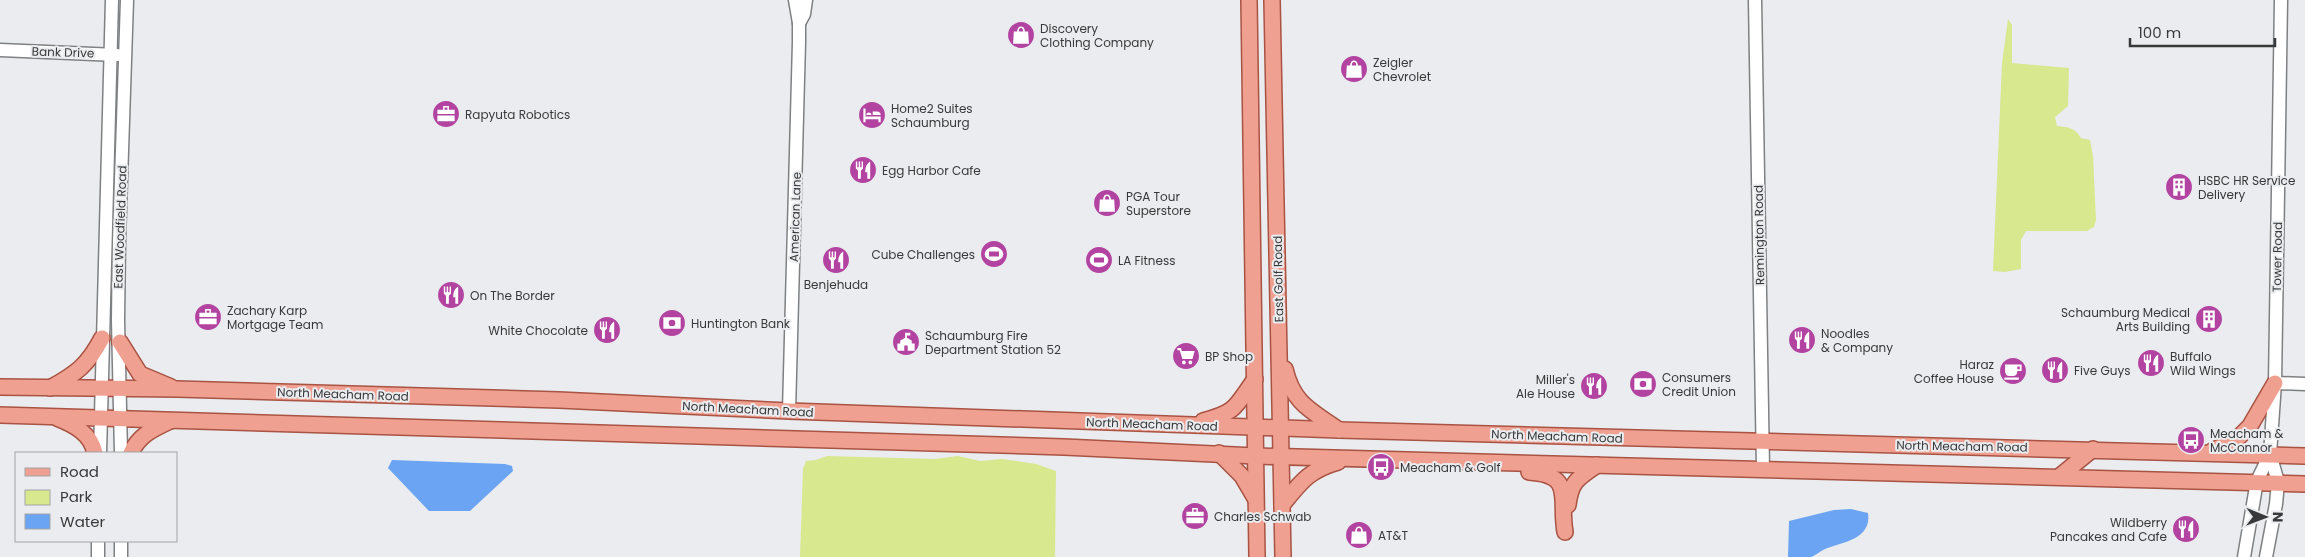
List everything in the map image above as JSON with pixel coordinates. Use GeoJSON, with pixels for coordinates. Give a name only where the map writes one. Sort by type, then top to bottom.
{"type":"FeatureCollection","features":[{"type":"Feature","properties":{"kind":"main road","name":"East Golf Road"},"geometry":{"type":"LineString","coordinates":[[1249,0],[1257,557]]}},
{"type":"Feature","properties":{"kind":"main road","name":"East Golf Road"},"geometry":{"type":"LineString","coordinates":[[1272,0],[1283,557]]}},
{"type":"Feature","properties":{"kind":"main road"},"geometry":{"type":"LineString","coordinates":[[48,389],[81,370],[94,353],[102,338]]}},
{"type":"Feature","properties":{"kind":"main road"},"geometry":{"type":"LineString","coordinates":[[1279,339],[1288,382],[1298,401],[1340,430]]}},
{"type":"Feature","properties":{"kind":"main road"},"geometry":{"type":"LineString","coordinates":[[120,342],[140,374],[177,389]]}},
{"type":"Feature","properties":{"kind":"main road"},"geometry":{"type":"LineString","coordinates":[[1187,425],[1221,416],[1235,409],[1255,379]]}},
{"type":"Feature","properties":{"kind":"main road"},"geometry":{"type":"LineString","coordinates":[[2210,452],[2237,439],[2250,426],[2275,383]]}},
{"type":"Feature","properties":{"kind":"main road","name":"North Meacham Road"},"geometry":{"type":"LineString","coordinates":[[0,387],[102,390],[177,389],[567,401],[789,412],[1256,428],[2305,456]]}},
{"type":"Feature","properties":{"kind":"main road","name":"North Meacham Road"},"geometry":{"type":"LineString","coordinates":[[0,415],[121,417],[1219,453],[1256,456],[2305,484]]}},
{"type":"Feature","properties":{"kind":"main road"},"geometry":{"type":"LineString","coordinates":[[53,417],[71,424],[87,435],[93,444],[95,452]]}},
{"type":"Feature","properties":{"kind":"main road"},"geometry":{"type":"LineString","coordinates":[[131,452],[137,440],[144,434],[174,419]]}},
{"type":"Feature","properties":{"kind":"main road"},"geometry":{"type":"LineString","coordinates":[[2060,476],[2093,449]]}},
{"type":"Feature","properties":{"kind":"main road"},"geometry":{"type":"LineString","coordinates":[[1219,453],[1242,476],[1256,501]]}},
{"type":"Feature","properties":{"kind":"main road"},"geometry":{"type":"LineString","coordinates":[[1282,505],[1312,472],[1350,458]]}},
{"type":"Feature","properties":{"kind":"main road"},"geometry":{"type":"LineString","coordinates":[[1442,461],[1459,469],[1546,473],[1554,477],[1562,491],[1565,532],[1570,488],[1578,478],[1597,465]]}},
{"type":"Feature","properties":{"kind":"street","name":"East Woodfield Road"},"geometry":{"type":"LineString","coordinates":[[100,452],[112,0]]}},
{"type":"Feature","properties":{"kind":"street","name":"East Woodfield Road"},"geometry":{"type":"LineString","coordinates":[[121,452],[119,241],[127,0]]}},
{"type":"Feature","properties":{"kind":"street","name":"American Lane"},"geometry":{"type":"LineString","coordinates":[[789,412],[799,23],[795,0]]}},
{"type":"Feature","properties":{"kind":"street","name":"American Lane"},"geometry":{"type":"LineString","coordinates":[[799,23],[804,14],[806,0]]}},
{"type":"Feature","properties":{"kind":"street","name":"Remington Road"},"geometry":{"type":"LineString","coordinates":[[1755,0],[1763,469]]}},
{"type":"Feature","properties":{"kind":"street","name":"Tower Road"},"geometry":{"type":"LineString","coordinates":[[2270,454],[2275,383],[2281,0]]}},
{"type":"Feature","properties":{"kind":"street","name":"Bank Drive"},"geometry":{"type":"LineString","coordinates":[[0,50],[125,56]]}},
{"type":"Feature","properties":{"kind":"street"},"geometry":{"type":"LineString","coordinates":[[2275,383],[2305,384]]}},
{"type":"Feature","properties":{"kind":"street"},"geometry":{"type":"LineString","coordinates":[[2244,557],[2257,482],[2270,454]]}},
{"type":"Feature","properties":{"kind":"street"},"geometry":{"type":"LineString","coordinates":[[2266,557],[2275,513],[2278,482],[2270,454]]}},
{"type":"Feature","properties":{"kind":"street"},"geometry":{"type":"LineString","coordinates":[[98,542],[98,557]]}},
{"type":"Feature","properties":{"kind":"street"},"geometry":{"type":"LineString","coordinates":[[121,542],[121,557]]}},
{"type":"Feature","properties":{"kind":"green space"},"geometry":{"type":"Polygon","coordinates":[[[2008,19],[2012,25],[2012,63],[2069,68],[2068,106],[2055,117],[2057,126],[2071,129],[2081,138],[2090,140],[2093,156],[2096,220],[2094,227],[2087,231],[2026,231],[2021,240],[2021,269],[2005,272],[1993,271],[2002,63],[2008,19]]]}},
{"type":"Feature","properties":{"kind":"green space"},"geometry":{"type":"Polygon","coordinates":[[[827,456],[935,459],[958,456],[980,461],[1002,459],[1036,464],[1056,471],[1055,557],[800,557],[803,469],[806,461],[827,456]]]}},
{"type":"Feature","properties":{"kind":"water"},"geometry":{"type":"Polygon","coordinates":[[[392,460],[505,464],[512,466],[513,471],[470,511],[429,511],[388,468],[392,460]]]}},
{"type":"Feature","properties":{"kind":"water"},"geometry":{"type":"Polygon","coordinates":[[[1851,509],[1868,513],[1866,529],[1861,534],[1811,557],[1788,557],[1789,521],[1834,510],[1851,509]]]}},
{"type":"Feature","properties":{"kind":"place","name":"Discovery Clothing Company"},"geometry":{"type":"Point","coordinates":[1021,35]}},
{"type":"Feature","properties":{"kind":"place","name":"Zeigler Chevrolet"},"geometry":{"type":"Point","coordinates":[1354,69]}},
{"type":"Feature","properties":{"kind":"place","name":"Rapyuta Robotics"},"geometry":{"type":"Point","coordinates":[446,114]}},
{"type":"Feature","properties":{"kind":"place","name":"Home2 Suites Schaumburg"},"geometry":{"type":"Point","coordinates":[872,115]}},
{"type":"Feature","properties":{"kind":"place","name":"Egg Harbor Cafe"},"geometry":{"type":"Point","coordinates":[863,170]}},
{"type":"Feature","properties":{"kind":"place","name":"HSBC HR Service Delivery"},"geometry":{"type":"Point","coordinates":[2179,187]}},
{"type":"Feature","properties":{"kind":"place","name":"PGA Tour Superstore"},"geometry":{"type":"Point","coordinates":[1107,203]}},
{"type":"Feature","properties":{"kind":"place","name":"Cube Challenges"},"geometry":{"type":"Point","coordinates":[994,254]}},
{"type":"Feature","properties":{"kind":"place","name":"Benjehuda"},"geometry":{"type":"Point","coordinates":[836,260]}},
{"type":"Feature","properties":{"kind":"place","name":"LA Fitness"},"geometry":{"type":"Point","coordinates":[1099,260]}},
{"type":"Feature","properties":{"kind":"place","name":"On The Border"},"geometry":{"type":"Point","coordinates":[451,295]}},
{"type":"Feature","properties":{"kind":"place","name":"Zachary Karp Mortgage Team"},"geometry":{"type":"Point","coordinates":[208,317]}},
{"type":"Feature","properties":{"kind":"place","name":"Schaumburg Medical Arts Building"},"geometry":{"type":"Point","coordinates":[2209,319]}},
{"type":"Feature","properties":{"kind":"place","name":"Huntington Bank"},"geometry":{"type":"Point","coordinates":[672,323]}},
{"type":"Feature","properties":{"kind":"place","name":"White Chocolate"},"geometry":{"type":"Point","coordinates":[607,330]}},
{"type":"Feature","properties":{"kind":"place","name":"Noodles & Company"},"geometry":{"type":"Point","coordinates":[1802,340]}},
{"type":"Feature","properties":{"kind":"place","name":"Schaumburg Fire Department Station 52"},"geometry":{"type":"Point","coordinates":[906,342]}},
{"type":"Feature","properties":{"kind":"place","name":"BP Shop"},"geometry":{"type":"Point","coordinates":[1186,356]}},
{"type":"Feature","properties":{"kind":"place","name":"Buffalo Wild Wings"},"geometry":{"type":"Point","coordinates":[2151,363]}},
{"type":"Feature","properties":{"kind":"place","name":"Five Guys"},"geometry":{"type":"Point","coordinates":[2055,370]}},
{"type":"Feature","properties":{"kind":"place","name":"Haraz Coffee House"},"geometry":{"type":"Point","coordinates":[2013,371]}},
{"type":"Feature","properties":{"kind":"place","name":"Consumers Credit Union"},"geometry":{"type":"Point","coordinates":[1643,384]}},
{"type":"Feature","properties":{"kind":"place","name":"Miller's Ale House"},"geometry":{"type":"Point","coordinates":[1594,386]}},
{"type":"Feature","properties":{"kind":"place","name":"Meacham & McConnor"},"geometry":{"type":"Point","coordinates":[2191,440]}},
{"type":"Feature","properties":{"kind":"place","name":"Meacham & Golf"},"geometry":{"type":"Point","coordinates":[1381,467]}},
{"type":"Feature","properties":{"kind":"place","name":"Charles Schwab"},"geometry":{"type":"Point","coordinates":[1195,516]}},
{"type":"Feature","properties":{"kind":"place","name":"Wildberry Pancakes and Cafe"},"geometry":{"type":"Point","coordinates":[2186,529]}},
{"type":"Feature","properties":{"kind":"place","name":"AT&T"},"geometry":{"type":"Point","coordinates":[1359,535]}}]}
